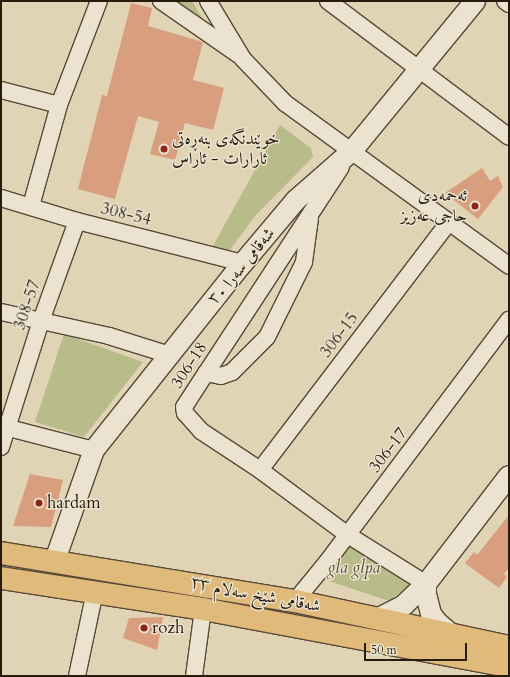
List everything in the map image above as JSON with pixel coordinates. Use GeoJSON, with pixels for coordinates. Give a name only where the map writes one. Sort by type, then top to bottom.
{"type":"FeatureCollection","features":[{"type":"Feature","properties":{"kind":"main road","name":"شەقامی شێخ سەلام ٣٣"},"geometry":{"type":"LineString","coordinates":[[1,553],[55,560],[294,601],[509,647]]}},
{"type":"Feature","properties":{"kind":"main road","name":"شەقامی شێخ سەلام ٣٣"},"geometry":{"type":"LineString","coordinates":[[1,578],[95,591],[203,609],[509,666]]}},
{"type":"Feature","properties":{"kind":"main road"},"geometry":{"type":"LineString","coordinates":[[267,621],[277,611],[294,601],[303,616],[307,629]]}},
{"type":"Feature","properties":{"kind":"street"},"geometry":{"type":"LineString","coordinates":[[31,206],[59,105],[99,1]]}},
{"type":"Feature","properties":{"kind":"street"},"geometry":{"type":"LineString","coordinates":[[161,1],[243,59],[285,103],[509,266]]}},
{"type":"Feature","properties":{"kind":"street"},"geometry":{"type":"LineString","coordinates":[[208,1],[243,59]]}},
{"type":"Feature","properties":{"kind":"street"},"geometry":{"type":"LineString","coordinates":[[328,1],[419,71],[509,137]]}},
{"type":"Feature","properties":{"kind":"street","name":"شەقامی سەرا ٣٠"},"geometry":{"type":"LineString","coordinates":[[55,560],[94,450],[243,263],[296,200],[352,151],[475,1]]}},
{"type":"Feature","properties":{"kind":"street"},"geometry":{"type":"LineString","coordinates":[[505,1],[509,4]]}},
{"type":"Feature","properties":{"kind":"street"},"geometry":{"type":"LineString","coordinates":[[1,90],[59,105]]}},
{"type":"Feature","properties":{"kind":"street","name":"306-18"},"geometry":{"type":"LineString","coordinates":[[352,151],[310,212],[272,275],[184,407],[184,413],[201,431],[260,470],[348,534],[426,584]]}},
{"type":"Feature","properties":{"kind":"street","name":"308-54"},"geometry":{"type":"LineString","coordinates":[[1,198],[76,221],[243,263]]}},
{"type":"Feature","properties":{"kind":"street"},"geometry":{"type":"LineString","coordinates":[[206,373],[221,376],[232,372],[267,337],[304,262],[310,212]]}},
{"type":"Feature","properties":{"kind":"street","name":"308-57"},"geometry":{"type":"LineString","coordinates":[[1,447],[4,427],[76,221]]}},
{"type":"Feature","properties":{"kind":"street","name":"306-15"},"geometry":{"type":"LineString","coordinates":[[260,470],[448,223]]}},
{"type":"Feature","properties":{"kind":"street"},"geometry":{"type":"LineString","coordinates":[[1,312],[109,336],[170,355]]}},
{"type":"Feature","properties":{"kind":"street","name":"306-17"},"geometry":{"type":"LineString","coordinates":[[294,601],[348,534],[509,320]]}},
{"type":"Feature","properties":{"kind":"street"},"geometry":{"type":"LineString","coordinates":[[4,427],[94,450]]}},
{"type":"Feature","properties":{"kind":"street"},"geometry":{"type":"LineString","coordinates":[[377,619],[404,605],[426,584],[509,476]]}},
{"type":"Feature","properties":{"kind":"street"},"geometry":{"type":"LineString","coordinates":[[426,584],[426,594],[431,614],[437,622],[452,635]]}},
{"type":"Feature","properties":{"kind":"street"},"geometry":{"type":"LineString","coordinates":[[77,676],[95,591]]}},
{"type":"Feature","properties":{"kind":"street"},"geometry":{"type":"LineString","coordinates":[[194,676],[203,609]]}},
{"type":"Feature","properties":{"kind":"green space"},"geometry":{"type":"Polygon","coordinates":[[[167,1],[192,1],[209,29],[167,1]]]}},
{"type":"Feature","properties":{"kind":"green space"},"geometry":{"type":"Polygon","coordinates":[[[280,125],[311,148],[313,157],[256,215],[226,255],[210,251],[280,125]]]}},
{"type":"Feature","properties":{"kind":"green space"},"geometry":{"type":"Polygon","coordinates":[[[64,334],[143,362],[84,437],[35,422],[64,334]]]}},
{"type":"Feature","properties":{"kind":"green space","name":"gla glpa"},"geometry":{"type":"Polygon","coordinates":[[[348,540],[413,582],[389,601],[320,578],[348,540]]]}},
{"type":"Feature","properties":{"kind":"building"},"geometry":{"type":"Polygon","coordinates":[[[131,3],[152,8],[148,26],[203,42],[193,80],[224,88],[213,130],[185,123],[175,160],[150,154],[159,122],[138,116],[115,199],[78,189],[102,95],[107,96],[131,3]]]}},
{"type":"Feature","properties":{"kind":"building","name":"ئەحمەدی حاجی عەزیز"},"geometry":{"type":"Polygon","coordinates":[[[482,168],[490,181],[498,176],[503,187],[478,219],[445,193],[482,168]]]}},
{"type":"Feature","properties":{"kind":"building","name":"hardam"},"geometry":{"type":"Polygon","coordinates":[[[30,474],[63,480],[51,527],[13,526],[30,474]]]}},
{"type":"Feature","properties":{"kind":"building"},"geometry":{"type":"Polygon","coordinates":[[[509,515],[509,568],[504,574],[507,577],[499,588],[465,563],[474,552],[477,555],[509,515]]]}},
{"type":"Feature","properties":{"kind":"building","name":"rozh"},"geometry":{"type":"Polygon","coordinates":[[[163,617],[157,650],[123,638],[129,618],[163,617]]]}},
{"type":"Feature","properties":{"kind":"place","name":"خوێندنگەی بنەڕەتی ئارارات - ئاراس"},"geometry":{"type":"Point","coordinates":[164,149]}},
{"type":"Feature","properties":{"kind":"place","name":"ئەحمەدی حاجی عەزیز"},"geometry":{"type":"Point","coordinates":[475,206]}},
{"type":"Feature","properties":{"kind":"place","name":"hardam"},"geometry":{"type":"Point","coordinates":[39,503]}},
{"type":"Feature","properties":{"kind":"place","name":"rozh"},"geometry":{"type":"Point","coordinates":[144,628]}}]}
